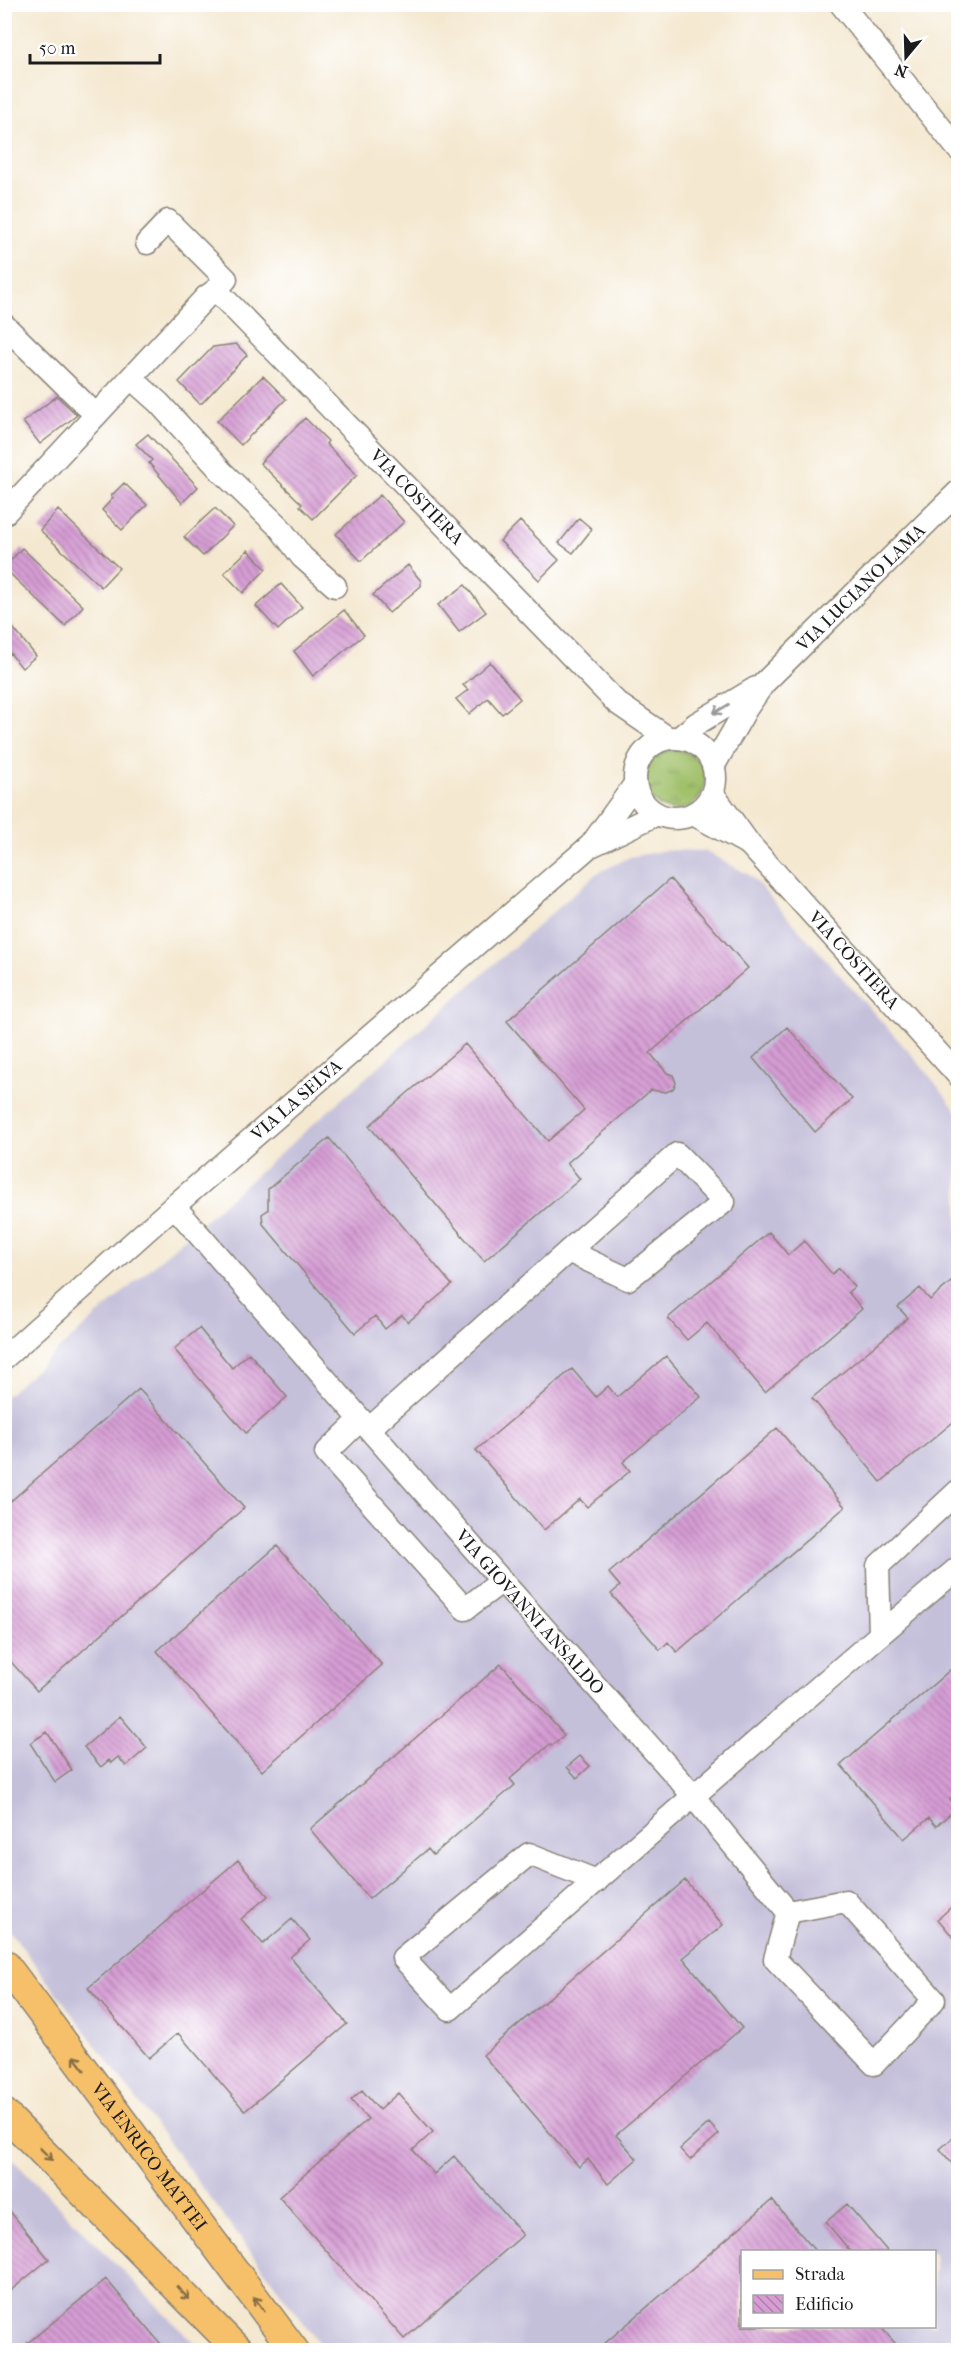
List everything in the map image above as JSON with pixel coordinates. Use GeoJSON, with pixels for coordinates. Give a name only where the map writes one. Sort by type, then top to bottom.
{"type":"FeatureCollection","features":[{"type":"Feature","properties":{"kind":"main road","name":"VIA ENRICO MATTEI"},"geometry":{"type":"LineString","coordinates":[[4,1963],[294,2350]]}},
{"type":"Feature","properties":{"kind":"main road"},"geometry":{"type":"LineString","coordinates":[[4,2113],[238,2350]]}},
{"type":"Feature","properties":{"kind":"street"},"geometry":{"type":"LineString","coordinates":[[841,4],[958,149]]}},
{"type":"Feature","properties":{"kind":"street"},"geometry":{"type":"LineString","coordinates":[[4,514],[206,297],[226,279],[168,221],[147,243]]}},
{"type":"Feature","properties":{"kind":"street","name":"VIA COSTIERA"},"geometry":{"type":"LineString","coordinates":[[216,290],[617,703],[674,738]]}},
{"type":"Feature","properties":{"kind":"street"},"geometry":{"type":"LineString","coordinates":[[4,325],[96,415]]}},
{"type":"Feature","properties":{"kind":"street"},"geometry":{"type":"LineString","coordinates":[[131,378],[159,403],[222,472],[280,528],[302,557],[334,586]]}},
{"type":"Feature","properties":{"kind":"street","name":"VIA LUCIANO LAMA"},"geometry":{"type":"LineString","coordinates":[[714,765],[746,709],[764,683],[958,492]]}},
{"type":"Feature","properties":{"kind":"street","name":"VIA LUCIANO LAMA"},"geometry":{"type":"LineString","coordinates":[[674,738],[764,683]]}},
{"type":"Feature","properties":{"kind":"street","name":"VIA COSTIERA"},"geometry":{"type":"LineString","coordinates":[[617,703],[643,753]]}},
{"type":"Feature","properties":{"kind":"street"},"geometry":{"type":"LineString","coordinates":[[674,738],[691,740],[701,746],[714,765],[716,775],[713,794],[701,809],[681,818],[669,818],[647,807],[639,796],[635,784],[635,773],[643,753],[659,741],[674,738]]}},
{"type":"Feature","properties":{"kind":"street","name":"VIA LA SELVA"},"geometry":{"type":"LineString","coordinates":[[4,1358],[174,1206],[591,845],[635,784]]}},
{"type":"Feature","properties":{"kind":"street","name":"VIA COSTIERA"},"geometry":{"type":"LineString","coordinates":[[713,794],[750,845],[958,1075]]}},
{"type":"Feature","properties":{"kind":"street","name":"VIA LA SELVA"},"geometry":{"type":"LineString","coordinates":[[591,845],[657,814]]}},
{"type":"Feature","properties":{"kind":"street","name":"VIA COSTIERA"},"geometry":{"type":"LineString","coordinates":[[693,814],[750,845]]}},
{"type":"Feature","properties":{"kind":"street"},"geometry":{"type":"LineString","coordinates":[[502,1581],[465,1609],[326,1453],[365,1424],[568,1251],[677,1154],[724,1202],[628,1279],[568,1251]]}},
{"type":"Feature","properties":{"kind":"street","name":"VIA GIOVANNI ANSALDO"},"geometry":{"type":"LineString","coordinates":[[174,1206],[693,1796],[788,1912]]}},
{"type":"Feature","properties":{"kind":"street"},"geometry":{"type":"LineString","coordinates":[[880,1634],[878,1566],[958,1491]]}},
{"type":"Feature","properties":{"kind":"street"},"geometry":{"type":"LineString","coordinates":[[597,1881],[529,1854],[403,1958],[450,2009],[958,1568]]}},
{"type":"Feature","properties":{"kind":"street"},"geometry":{"type":"LineString","coordinates":[[846,1901],[934,2000],[874,2064],[775,1959],[788,1912],[846,1901]]}},
{"type":"Feature","properties":{"kind":"shaded area"},"geometry":{"type":"Polygon","coordinates":[[[667,850],[705,851],[751,876],[926,1071],[958,1113],[958,2350],[324,2350],[5,1924],[5,1397],[596,874],[630,857],[667,850]]]}},
{"type":"Feature","properties":{"kind":"shaded area"},"geometry":{"type":"Polygon","coordinates":[[[5,2152],[201,2350],[5,2350],[5,2152]]]}},
{"type":"Feature","properties":{"kind":"green space"},"geometry":{"type":"Polygon","coordinates":[[[675,750],[696,759],[705,780],[696,801],[675,810],[654,801],[645,780],[654,759],[675,750]]]}},
{"type":"Feature","properties":{"kind":"building"},"geometry":{"type":"Polygon","coordinates":[[[236,344],[247,355],[202,403],[199,403],[179,382],[213,347],[236,344]]]}},
{"type":"Feature","properties":{"kind":"building"},"geometry":{"type":"Polygon","coordinates":[[[263,376],[286,399],[241,445],[217,421],[263,376]]]}},
{"type":"Feature","properties":{"kind":"building"},"geometry":{"type":"Polygon","coordinates":[[[57,396],[77,415],[40,444],[23,422],[57,396]]]}},
{"type":"Feature","properties":{"kind":"building"},"geometry":{"type":"Polygon","coordinates":[[[305,418],[328,441],[326,444],[357,475],[313,519],[300,506],[302,504],[260,463],[305,418]]]}},
{"type":"Feature","properties":{"kind":"building"},"geometry":{"type":"Polygon","coordinates":[[[148,434],[198,487],[182,503],[149,463],[152,460],[136,444],[148,434]]]}},
{"type":"Feature","properties":{"kind":"building"},"geometry":{"type":"Polygon","coordinates":[[[124,483],[147,505],[122,530],[102,510],[113,498],[111,496],[124,483]]]}},
{"type":"Feature","properties":{"kind":"building"},"geometry":{"type":"Polygon","coordinates":[[[380,495],[404,522],[361,561],[336,534],[380,495]]]}},
{"type":"Feature","properties":{"kind":"building"},"geometry":{"type":"Polygon","coordinates":[[[215,508],[233,526],[203,556],[184,537],[215,508]]]}},
{"type":"Feature","properties":{"kind":"building"},"geometry":{"type":"Polygon","coordinates":[[[58,510],[119,568],[101,587],[40,530],[58,510]]]}},
{"type":"Feature","properties":{"kind":"building"},"geometry":{"type":"Polygon","coordinates":[[[579,518],[592,529],[573,553],[559,543],[579,518]]]}},
{"type":"Feature","properties":{"kind":"building"},"geometry":{"type":"Polygon","coordinates":[[[520,521],[559,560],[539,580],[500,541],[520,521]]]}},
{"type":"Feature","properties":{"kind":"building"},"geometry":{"type":"Polygon","coordinates":[[[22,548],[83,606],[65,626],[4,568],[22,548]]]}},
{"type":"Feature","properties":{"kind":"building"},"geometry":{"type":"Polygon","coordinates":[[[248,550],[266,569],[243,593],[224,573],[248,550]]]}},
{"type":"Feature","properties":{"kind":"building"},"geometry":{"type":"Polygon","coordinates":[[[408,565],[421,581],[421,586],[389,613],[373,595],[408,565]]]}},
{"type":"Feature","properties":{"kind":"building"},"geometry":{"type":"Polygon","coordinates":[[[281,584],[302,607],[278,630],[256,606],[281,584]]]}},
{"type":"Feature","properties":{"kind":"building"},"geometry":{"type":"Polygon","coordinates":[[[465,585],[486,612],[459,632],[438,605],[465,585]]]}},
{"type":"Feature","properties":{"kind":"building"},"geometry":{"type":"Polygon","coordinates":[[[344,610],[364,635],[313,676],[294,651],[344,610]]]}},
{"type":"Feature","properties":{"kind":"building"},"geometry":{"type":"Polygon","coordinates":[[[4,617],[36,656],[22,668],[10,653],[4,658],[4,617]]]}},
{"type":"Feature","properties":{"kind":"building"},"geometry":{"type":"Polygon","coordinates":[[[490,662],[520,699],[502,714],[488,698],[469,714],[456,699],[468,690],[463,685],[490,662]]]}},
{"type":"Feature","properties":{"kind":"building"},"geometry":{"type":"Polygon","coordinates":[[[670,879],[748,968],[650,1053],[667,1073],[673,1075],[676,1083],[673,1089],[666,1092],[651,1090],[567,1163],[580,1179],[484,1261],[369,1126],[465,1044],[548,1141],[584,1110],[507,1021],[670,879]]]}},
{"type":"Feature","properties":{"kind":"building"},"geometry":{"type":"Polygon","coordinates":[[[787,1027],[852,1099],[815,1132],[753,1058],[787,1027]]]}},
{"type":"Feature","properties":{"kind":"building"},"geometry":{"type":"Polygon","coordinates":[[[329,1138],[452,1285],[408,1322],[402,1315],[385,1329],[375,1316],[355,1333],[263,1224],[262,1214],[268,1210],[268,1189],[329,1138]]]}},
{"type":"Feature","properties":{"kind":"building"},"geometry":{"type":"Polygon","coordinates":[[[769,1232],[788,1255],[804,1241],[832,1274],[839,1268],[854,1287],[848,1292],[862,1309],[765,1392],[707,1323],[687,1340],[668,1318],[769,1232]]]}},
{"type":"Feature","properties":{"kind":"building"},"geometry":{"type":"Polygon","coordinates":[[[958,1276],[958,1418],[881,1482],[812,1398],[908,1318],[898,1307],[920,1288],[930,1300],[958,1276]]]}},
{"type":"Feature","properties":{"kind":"building"},"geometry":{"type":"Polygon","coordinates":[[[199,1328],[232,1368],[249,1353],[287,1397],[246,1433],[174,1349],[199,1328]]]}},
{"type":"Feature","properties":{"kind":"building"},"geometry":{"type":"Polygon","coordinates":[[[666,1356],[701,1397],[623,1462],[630,1471],[587,1507],[580,1499],[544,1530],[476,1450],[572,1369],[596,1397],[608,1386],[617,1397],[666,1356]]]}},
{"type":"Feature","properties":{"kind":"building"},"geometry":{"type":"Polygon","coordinates":[[[139,1389],[244,1508],[37,1691],[4,1654],[4,1507],[139,1389]]]}},
{"type":"Feature","properties":{"kind":"building"},"geometry":{"type":"Polygon","coordinates":[[[777,1428],[845,1507],[677,1652],[668,1642],[660,1650],[611,1594],[620,1586],[609,1573],[777,1428]]]}},
{"type":"Feature","properties":{"kind":"building"},"geometry":{"type":"Polygon","coordinates":[[[277,1546],[382,1665],[262,1771],[157,1651],[277,1546]]]}},
{"type":"Feature","properties":{"kind":"building"},"geometry":{"type":"Polygon","coordinates":[[[958,1663],[958,1792],[950,1799],[957,1808],[936,1826],[929,1818],[904,1839],[841,1765],[958,1663]]]}},
{"type":"Feature","properties":{"kind":"building"},"geometry":{"type":"Polygon","coordinates":[[[501,1664],[564,1735],[552,1746],[550,1744],[510,1779],[515,1785],[433,1855],[428,1849],[369,1899],[310,1829],[501,1664]]]}},
{"type":"Feature","properties":{"kind":"building"},"geometry":{"type":"Polygon","coordinates":[[[120,1716],[147,1748],[126,1766],[118,1757],[111,1763],[109,1760],[101,1767],[84,1747],[120,1716]]]}},
{"type":"Feature","properties":{"kind":"building"},"geometry":{"type":"Polygon","coordinates":[[[47,1732],[72,1770],[55,1782],[30,1743],[47,1732]]]}},
{"type":"Feature","properties":{"kind":"building"},"geometry":{"type":"Polygon","coordinates":[[[580,1756],[590,1766],[577,1778],[567,1767],[580,1756]]]}},
{"type":"Feature","properties":{"kind":"building"},"geometry":{"type":"Polygon","coordinates":[[[238,1860],[268,1896],[241,1919],[263,1944],[292,1919],[310,1940],[290,1957],[347,2024],[245,2111],[178,2033],[149,2058],[88,1988],[238,1860]]]}},
{"type":"Feature","properties":{"kind":"building"},"geometry":{"type":"Polygon","coordinates":[[[685,1880],[723,1925],[683,1958],[742,2028],[616,2135],[637,2159],[608,2184],[588,2159],[579,2167],[483,2055],[685,1880]]]}},
{"type":"Feature","properties":{"kind":"building"},"geometry":{"type":"Polygon","coordinates":[[[958,1901],[958,1943],[938,1919],[958,1901]]]}},
{"type":"Feature","properties":{"kind":"building"},"geometry":{"type":"Polygon","coordinates":[[[362,2090],[379,2110],[398,2093],[433,2132],[413,2150],[434,2174],[454,2156],[523,2235],[404,2339],[279,2197],[368,2119],[351,2100],[362,2090]]]}},
{"type":"Feature","properties":{"kind":"building"},"geometry":{"type":"Polygon","coordinates":[[[709,2123],[719,2134],[690,2160],[680,2149],[709,2123]]]}},
{"type":"Feature","properties":{"kind":"building"},"geometry":{"type":"Polygon","coordinates":[[[958,2133],[958,2171],[940,2149],[958,2133]]]}},
{"type":"Feature","properties":{"kind":"building"},"geometry":{"type":"Polygon","coordinates":[[[772,2200],[814,2250],[741,2250],[741,2328],[882,2328],[901,2350],[597,2350],[772,2200]]]}},
{"type":"Feature","properties":{"kind":"building"},"geometry":{"type":"Polygon","coordinates":[[[4,2204],[49,2259],[4,2296],[4,2204]]]}},
{"type":"Feature","properties":{"kind":"building"},"geometry":{"type":"Polygon","coordinates":[[[847,2204],[886,2250],[849,2250],[826,2222],[847,2204]]]}},
{"type":"Feature","properties":{"kind":"building"},"geometry":{"type":"Polygon","coordinates":[[[106,2279],[166,2350],[19,2350],[106,2279]]]}}]}
